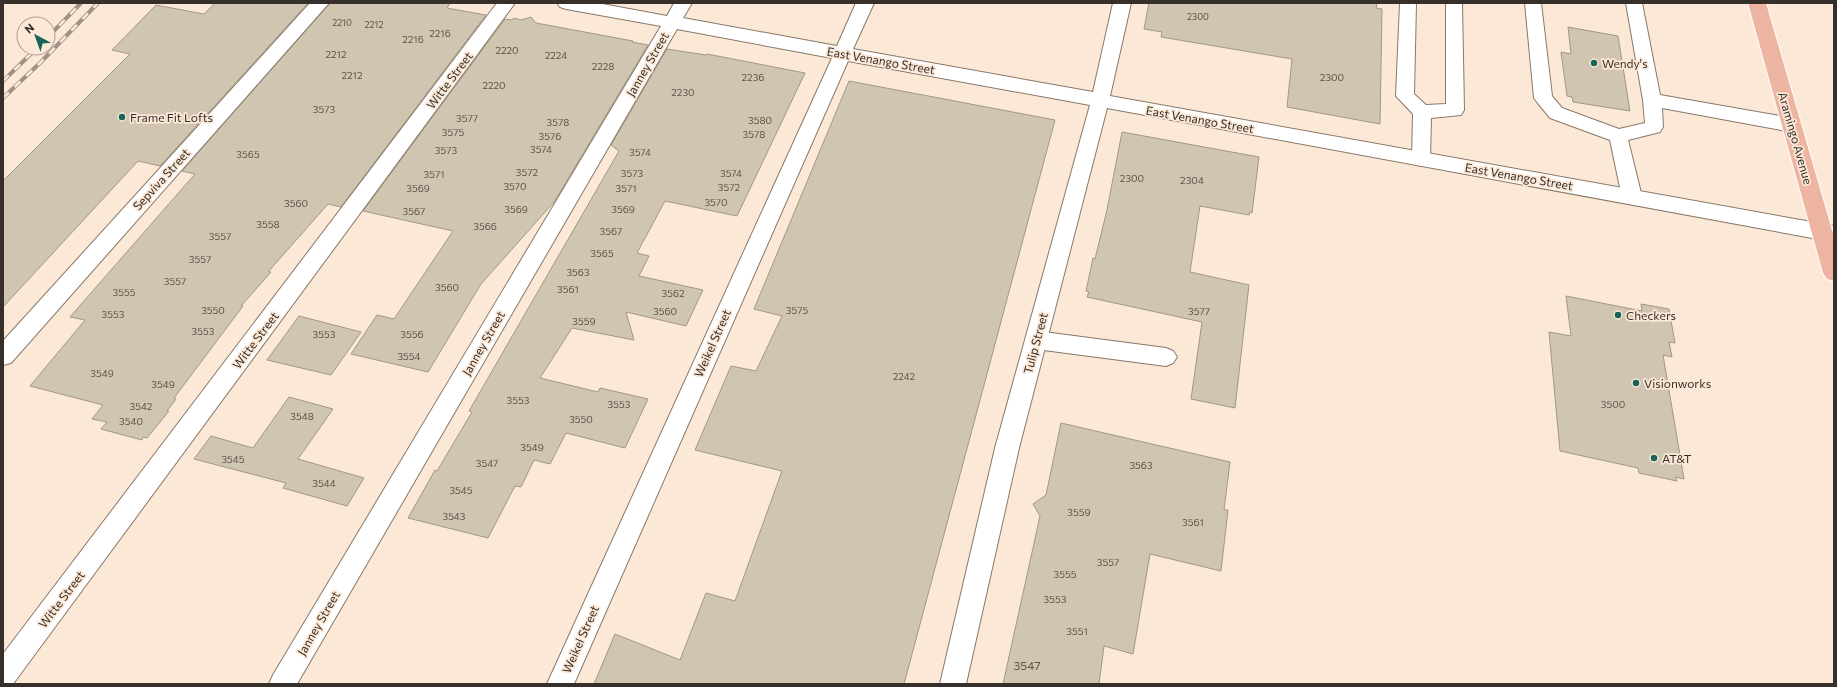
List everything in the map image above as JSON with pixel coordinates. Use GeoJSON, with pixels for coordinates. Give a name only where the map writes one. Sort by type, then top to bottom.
{"type":"FeatureCollection","features":[{"type":"Feature","properties":{"kind":"main road","name":"Aramingo Avenue"},"geometry":{"type":"LineString","coordinates":[[1757,3],[1792,125],[1828,233],[1834,274]]}},
{"type":"Feature","properties":{"kind":"street","name":"Sepviva Street"},"geometry":{"type":"LineString","coordinates":[[3,356],[320,3]]}},
{"type":"Feature","properties":{"kind":"street","name":"Witte Street"},"geometry":{"type":"LineString","coordinates":[[3,676],[506,3]]}},
{"type":"Feature","properties":{"kind":"street","name":"East Venango Street"},"geometry":{"type":"LineString","coordinates":[[566,3],[1828,233]]}},
{"type":"Feature","properties":{"kind":"street","name":"Janney Street"},"geometry":{"type":"LineString","coordinates":[[282,684],[683,3]]}},
{"type":"Feature","properties":{"kind":"street","name":"Weikel Street"},"geometry":{"type":"LineString","coordinates":[[560,684],[865,3]]}},
{"type":"Feature","properties":{"kind":"street","name":"Tulip Street"},"geometry":{"type":"LineString","coordinates":[[953,684],[1007,448],[1100,101],[1122,3]]}},
{"type":"Feature","properties":{"kind":"lane"},"geometry":{"type":"LineString","coordinates":[[1408,3],[1405,96],[1422,112],[1455,110],[1454,3]]}},
{"type":"Feature","properties":{"kind":"lane"},"geometry":{"type":"LineString","coordinates":[[1532,3],[1543,98],[1556,113],[1618,136],[1654,127],[1652,100],[1634,3]]}},
{"type":"Feature","properties":{"kind":"lane"},"geometry":{"type":"LineString","coordinates":[[1652,100],[1792,125]]}},
{"type":"Feature","properties":{"kind":"lane"},"geometry":{"type":"LineString","coordinates":[[1421,158],[1422,112]]}},
{"type":"Feature","properties":{"kind":"lane"},"geometry":{"type":"LineString","coordinates":[[1618,136],[1632,197]]}},
{"type":"Feature","properties":{"kind":"lane"},"geometry":{"type":"LineString","coordinates":[[1036,340],[1166,357]]}},
{"type":"Feature","properties":{"kind":"building","name":"Frame Fit Lofts"},"geometry":{"type":"Polygon","coordinates":[[[215,3],[308,3],[160,166],[138,161],[3,307],[3,181],[130,54],[112,50],[156,5],[204,14],[215,3]]]}},
{"type":"Feature","properties":{"kind":"building"},"geometry":{"type":"Polygon","coordinates":[[[330,3],[450,3],[447,8],[486,15],[341,207],[328,204],[268,272],[271,272],[241,306],[243,306],[174,398],[176,399],[167,411],[169,411],[147,438],[143,437],[142,440],[101,429],[107,422],[92,419],[103,405],[30,386],[85,320],[70,317],[195,174],[182,171],[330,3]]]}},
{"type":"Feature","properties":{"kind":"building"},"geometry":{"type":"Polygon","coordinates":[[[1149,3],[1377,3],[1376,8],[1382,9],[1380,124],[1287,107],[1292,59],[1161,37],[1162,32],[1144,29],[1149,3]]]}},
{"type":"Feature","properties":{"kind":"building"},"geometry":{"type":"Polygon","coordinates":[[[531,17],[536,23],[648,45],[554,202],[481,284],[428,372],[351,354],[377,315],[394,319],[453,231],[363,211],[505,19],[512,20],[514,18],[521,20],[531,17]]]}},
{"type":"Feature","properties":{"kind":"building","name":"Wendy's"},"geometry":{"type":"Polygon","coordinates":[[[1568,27],[1618,36],[1630,111],[1573,102],[1572,97],[1567,96],[1561,52],[1571,54],[1568,27]]]}},
{"type":"Feature","properties":{"kind":"building"},"geometry":{"type":"Polygon","coordinates":[[[667,49],[707,54],[805,73],[737,216],[665,201],[637,253],[649,256],[639,276],[703,290],[686,326],[626,312],[634,340],[572,328],[540,378],[598,392],[600,388],[648,399],[625,448],[566,433],[550,464],[534,460],[521,487],[515,486],[488,538],[408,518],[435,470],[437,471],[472,412],[469,411],[619,151],[611,145],[667,49]]]}},
{"type":"Feature","properties":{"kind":"building"},"geometry":{"type":"Polygon","coordinates":[[[849,81],[1055,120],[904,684],[594,684],[615,634],[680,660],[706,593],[735,601],[782,471],[695,450],[731,366],[756,371],[782,316],[754,309],[849,81]]]}},
{"type":"Feature","properties":{"kind":"building"},"geometry":{"type":"Polygon","coordinates":[[[1122,132],[1259,157],[1252,213],[1250,212],[1249,215],[1200,206],[1190,272],[1249,285],[1235,408],[1191,399],[1202,322],[1087,297],[1089,292],[1086,291],[1093,258],[1095,259],[1107,210],[1122,132]]]}},
{"type":"Feature","properties":{"kind":"building"},"geometry":{"type":"Polygon","coordinates":[[[1566,296],[1642,311],[1641,304],[1669,309],[1675,343],[1669,342],[1672,357],[1663,355],[1684,479],[1675,477],[1677,481],[1639,473],[1638,468],[1560,451],[1549,332],[1571,336],[1566,296]]]}},
{"type":"Feature","properties":{"kind":"building"},"geometry":{"type":"Polygon","coordinates":[[[299,316],[361,332],[331,375],[267,360],[299,316]]]}},
{"type":"Feature","properties":{"kind":"building"},"geometry":{"type":"Polygon","coordinates":[[[289,397],[333,409],[298,459],[364,478],[347,506],[283,488],[286,483],[194,459],[211,436],[253,448],[289,397]]]}},
{"type":"Feature","properties":{"kind":"building"},"geometry":{"type":"Polygon","coordinates":[[[1061,423],[1230,462],[1224,510],[1228,510],[1221,571],[1150,554],[1133,654],[1104,646],[1099,684],[1003,684],[1040,516],[1033,504],[1046,495],[1061,423]]]}},
{"type":"Feature","properties":{"kind":"railway"},"geometry":{"type":"LineString","coordinates":[[56,29],[81,3]]}},
{"type":"Feature","properties":{"kind":"railway"},"geometry":{"type":"LineString","coordinates":[[3,98],[41,62],[98,3]]}},
{"type":"Feature","properties":{"kind":"railway"},"geometry":{"type":"LineString","coordinates":[[3,81],[29,56]]}},
{"type":"Feature","properties":{"kind":"place","name":"Wendy's"},"geometry":{"type":"Point","coordinates":[1594,63]}},
{"type":"Feature","properties":{"kind":"place","name":"Frame Fit Lofts"},"geometry":{"type":"Point","coordinates":[122,117]}},
{"type":"Feature","properties":{"kind":"place","name":"Checkers"},"geometry":{"type":"Point","coordinates":[1618,315]}},
{"type":"Feature","properties":{"kind":"place","name":"Visionworks"},"geometry":{"type":"Point","coordinates":[1636,383]}},
{"type":"Feature","properties":{"kind":"place","name":"AT&T"},"geometry":{"type":"Point","coordinates":[1654,458]}}]}
